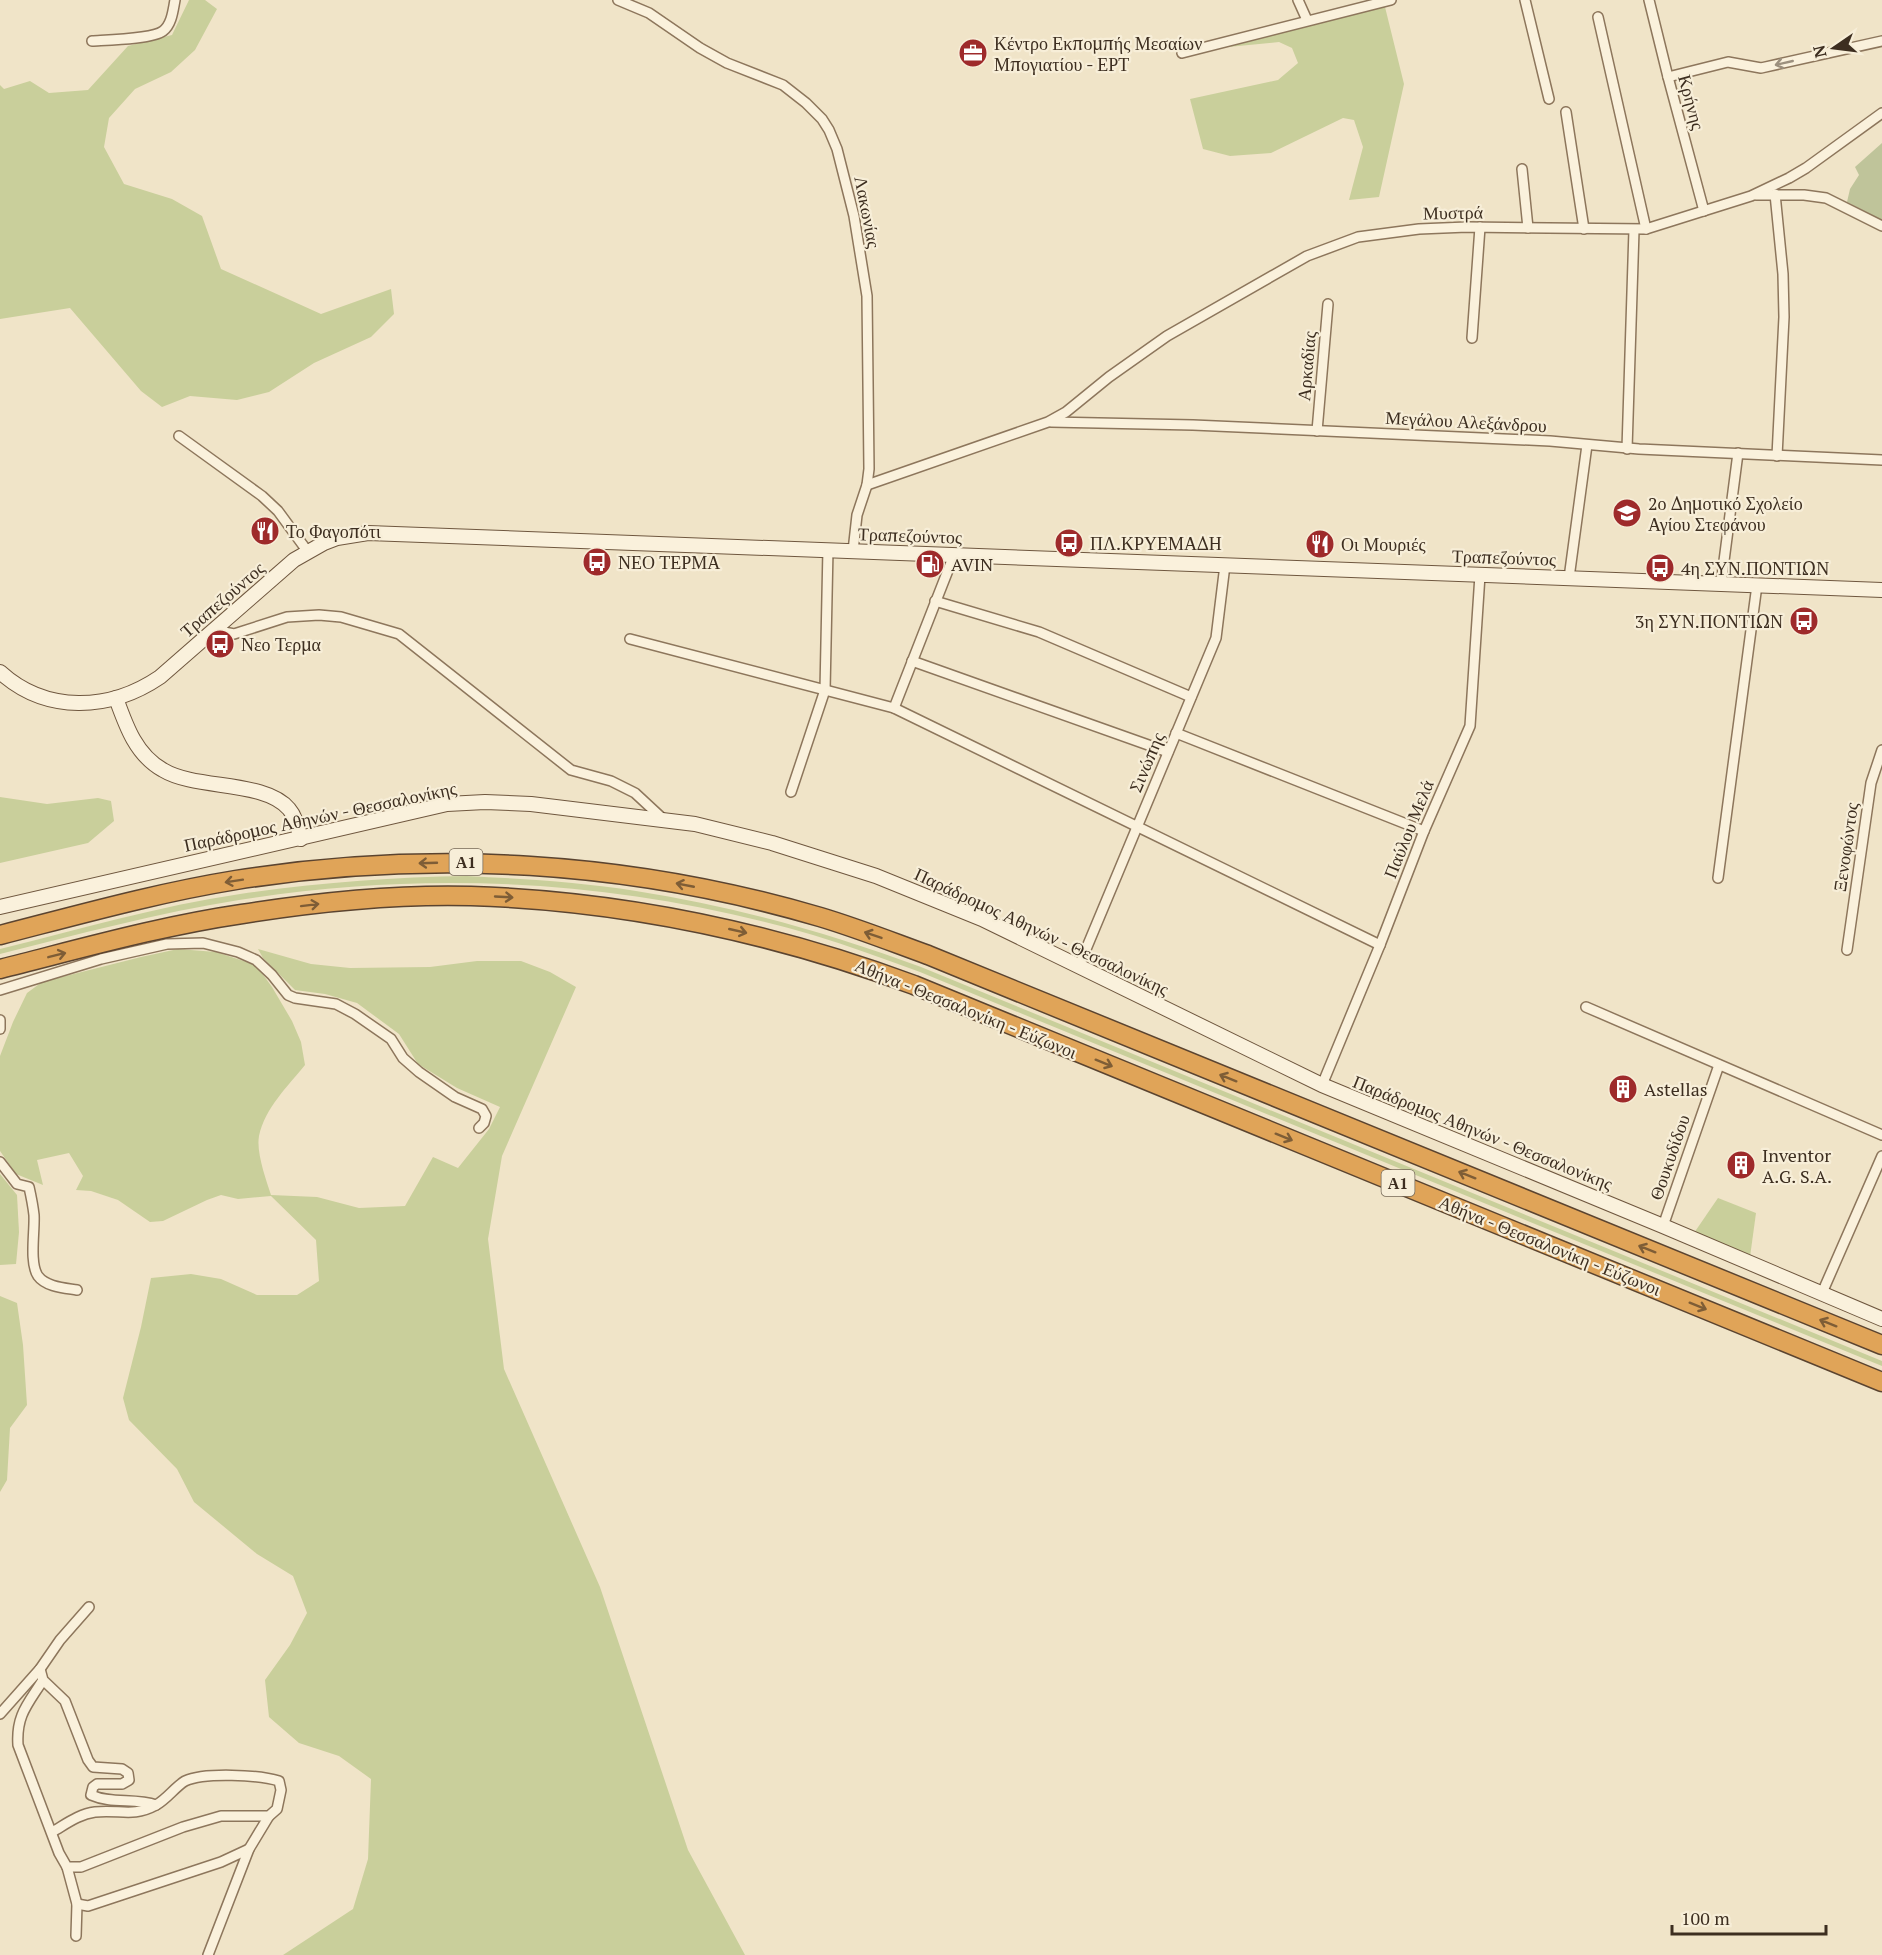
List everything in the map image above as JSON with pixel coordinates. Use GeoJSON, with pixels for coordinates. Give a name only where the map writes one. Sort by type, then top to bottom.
{"type":"FeatureCollection","features":[{"type":"Feature","properties":{"kind":"highway","name":"Αθήνα - Θεσσαλονίκη - Εύζωνοι"},"geometry":{"type":"LineString","coordinates":[[0,935],[148,897],[237,880],[394,865],[469,862],[546,867],[639,877],[717,892],[819,917],[928,955],[1882,1346]]}},
{"type":"Feature","properties":{"kind":"highway","name":"Αθήνα - Θεσσαλονίκη - Εύζωνοι"},"geometry":{"type":"LineString","coordinates":[[0,969],[157,930],[221,917],[325,903],[386,899],[468,896],[542,900],[633,910],[709,924],[808,949],[914,985],[1882,1382]]}},
{"type":"Feature","properties":{"kind":"main road","name":"Τραπεζούντος"},"geometry":{"type":"LineString","coordinates":[[0,672],[27,692],[71,703],[88,704],[116,698],[141,689],[160,677],[294,560],[337,538],[384,532],[1882,590]]}},
{"type":"Feature","properties":{"kind":"main road"},"geometry":{"type":"LineString","coordinates":[[116,698],[126,726],[136,744],[162,770],[176,776],[260,793],[278,800],[294,816],[301,839]]}},
{"type":"Feature","properties":{"kind":"main road","name":"Παράδρομος Αθηνών - Θεσσαλονίκης"},"geometry":{"type":"LineString","coordinates":[[0,907],[429,808],[466,803],[531,804],[663,819],[721,829],[799,850],[876,876],[982,919],[1322,1086],[1882,1319]]}},
{"type":"Feature","properties":{"kind":"street"},"geometry":{"type":"LineString","coordinates":[[92,41],[153,35],[164,31],[170,22],[175,0]]}},
{"type":"Feature","properties":{"kind":"street","name":"Λακωνίας"},"geometry":{"type":"LineString","coordinates":[[618,0],[649,13],[718,58],[783,85],[814,111],[829,130],[837,149],[854,216],[867,296],[869,469],[867,485],[857,515],[853,551]]}},
{"type":"Feature","properties":{"kind":"street"},"geometry":{"type":"LineString","coordinates":[[1298,0],[1307,20]]}},
{"type":"Feature","properties":{"kind":"street"},"geometry":{"type":"LineString","coordinates":[[1182,53],[1391,0]]}},
{"type":"Feature","properties":{"kind":"street"},"geometry":{"type":"LineString","coordinates":[[1525,0],[1549,99]]}},
{"type":"Feature","properties":{"kind":"street","name":"Κρήνης"},"geometry":{"type":"LineString","coordinates":[[1649,0],[1704,212]]}},
{"type":"Feature","properties":{"kind":"street"},"geometry":{"type":"LineString","coordinates":[[1598,17],[1646,229]]}},
{"type":"Feature","properties":{"kind":"street"},"geometry":{"type":"LineString","coordinates":[[1668,77],[1728,62],[1761,68],[1882,41]]}},
{"type":"Feature","properties":{"kind":"street"},"geometry":{"type":"LineString","coordinates":[[1566,112],[1584,229]]}},
{"type":"Feature","properties":{"kind":"street","name":"Μυστρά"},"geometry":{"type":"LineString","coordinates":[[1048,422],[1066,412],[1109,376],[1167,336],[1307,256],[1358,237],[1432,228],[1646,229],[1751,196],[1806,168],[1882,112]]}},
{"type":"Feature","properties":{"kind":"street"},"geometry":{"type":"LineString","coordinates":[[1522,169],[1528,228]]}},
{"type":"Feature","properties":{"kind":"street"},"geometry":{"type":"LineString","coordinates":[[1775,194],[1783,274],[1784,318],[1777,456]]}},
{"type":"Feature","properties":{"kind":"street"},"geometry":{"type":"LineString","coordinates":[[1751,196],[1775,194],[1826,198],[1882,226]]}},
{"type":"Feature","properties":{"kind":"street"},"geometry":{"type":"LineString","coordinates":[[1472,338],[1480,227]]}},
{"type":"Feature","properties":{"kind":"street"},"geometry":{"type":"LineString","coordinates":[[1627,449],[1634,230]]}},
{"type":"Feature","properties":{"kind":"street","name":"Αρκαδίας"},"geometry":{"type":"LineString","coordinates":[[1317,430],[1328,304]]}},
{"type":"Feature","properties":{"kind":"street"},"geometry":{"type":"LineString","coordinates":[[867,485],[1048,422]]}},
{"type":"Feature","properties":{"kind":"street","name":"Μεγάλου Αλεξάνδρου"},"geometry":{"type":"LineString","coordinates":[[1048,422],[1317,430],[1550,441],[1627,449],[1882,460]]}},
{"type":"Feature","properties":{"kind":"street"},"geometry":{"type":"LineString","coordinates":[[179,436],[262,496],[278,511],[308,552]]}},
{"type":"Feature","properties":{"kind":"street"},"geometry":{"type":"LineString","coordinates":[[1569,578],[1587,445]]}},
{"type":"Feature","properties":{"kind":"street"},"geometry":{"type":"LineString","coordinates":[[1722,584],[1738,453]]}},
{"type":"Feature","properties":{"kind":"street"},"geometry":{"type":"LineString","coordinates":[[791,792],[825,690],[828,549]]}},
{"type":"Feature","properties":{"kind":"street"},"geometry":{"type":"LineString","coordinates":[[894,708],[954,555]]}},
{"type":"Feature","properties":{"kind":"street","name":"Σινώπης"},"geometry":{"type":"LineString","coordinates":[[1080,966],[1216,638],[1225,565]]}},
{"type":"Feature","properties":{"kind":"street","name":"Παύλου Μελά"},"geometry":{"type":"LineString","coordinates":[[1322,1086],[1424,831],[1470,726],[1480,574]]}},
{"type":"Feature","properties":{"kind":"street"},"geometry":{"type":"LineString","coordinates":[[1718,878],[1757,585]]}},
{"type":"Feature","properties":{"kind":"street"},"geometry":{"type":"LineString","coordinates":[[935,601],[1039,632],[1191,697]]}},
{"type":"Feature","properties":{"kind":"street"},"geometry":{"type":"LineString","coordinates":[[218,627],[224,632],[234,634],[287,617],[319,615],[341,617],[399,634],[571,770],[611,781],[635,793],[663,819]]}},
{"type":"Feature","properties":{"kind":"street"},"geometry":{"type":"LineString","coordinates":[[630,639],[894,708],[1380,945]]}},
{"type":"Feature","properties":{"kind":"street"},"geometry":{"type":"LineString","coordinates":[[912,661],[1168,752]]}},
{"type":"Feature","properties":{"kind":"street"},"geometry":{"type":"LineString","coordinates":[[1176,733],[1424,831]]}},
{"type":"Feature","properties":{"kind":"street","name":"Ξενοφώντος"},"geometry":{"type":"LineString","coordinates":[[1847,950],[1870,783],[1882,750]]}},
{"type":"Feature","properties":{"kind":"street"},"geometry":{"type":"LineString","coordinates":[[0,990],[101,959],[167,944],[203,943],[238,952],[256,960],[288,995],[336,1004],[391,1039],[403,1058],[438,1087],[482,1109],[486,1116],[479,1128]]}},
{"type":"Feature","properties":{"kind":"street"},"geometry":{"type":"LineString","coordinates":[[1586,1007],[1882,1135]]}},
{"type":"Feature","properties":{"kind":"street"},"geometry":{"type":"LineString","coordinates":[[0,1020],[0,1029]]}},
{"type":"Feature","properties":{"kind":"street","name":"Θουκυδίδου"},"geometry":{"type":"LineString","coordinates":[[1663,1226],[1719,1065]]}},
{"type":"Feature","properties":{"kind":"street"},"geometry":{"type":"LineString","coordinates":[[1822,1293],[1882,1156]]}},
{"type":"Feature","properties":{"kind":"street"},"geometry":{"type":"LineString","coordinates":[[0,1162],[17,1184],[29,1187],[35,1234],[33,1262],[37,1275],[44,1282],[77,1290]]}},
{"type":"Feature","properties":{"kind":"street"},"geometry":{"type":"LineString","coordinates":[[0,1714],[89,1607]]}},
{"type":"Feature","properties":{"kind":"street"},"geometry":{"type":"LineString","coordinates":[[39,1669],[43,1680],[65,1701],[88,1760],[93,1767],[122,1769],[128,1773],[129,1780],[122,1784],[97,1784],[93,1787],[91,1795],[156,1805]]}},
{"type":"Feature","properties":{"kind":"street"},"geometry":{"type":"LineString","coordinates":[[43,1680],[20,1716],[17,1733],[18,1745],[59,1853],[67,1867],[77,1904],[76,1936]]}},
{"type":"Feature","properties":{"kind":"street"},"geometry":{"type":"LineString","coordinates":[[52,1832],[80,1816],[96,1812],[142,1812],[165,1800],[184,1782],[201,1776],[263,1776],[279,1782],[282,1790],[277,1809],[269,1816],[249,1849],[208,1955]]}},
{"type":"Feature","properties":{"kind":"street"},"geometry":{"type":"LineString","coordinates":[[67,1867],[81,1867],[183,1827],[221,1816],[269,1816]]}},
{"type":"Feature","properties":{"kind":"street"},"geometry":{"type":"LineString","coordinates":[[77,1904],[88,1906],[221,1862],[249,1849]]}},
{"type":"Feature","properties":{"kind":"green space"},"geometry":{"type":"Polygon","coordinates":[[[189,0],[205,0],[217,9],[195,50],[171,72],[135,89],[109,118],[104,147],[124,184],[172,199],[202,216],[221,269],[321,314],[391,289],[394,314],[371,337],[314,363],[269,392],[237,400],[190,396],[162,407],[141,391],[70,308],[0,319],[0,85],[4,89],[30,81],[49,93],[88,90],[128,46],[172,35],[189,0]]]}},
{"type":"Feature","properties":{"kind":"green space"},"geometry":{"type":"Polygon","coordinates":[[[1385,7],[1404,84],[1379,197],[1349,200],[1363,147],[1354,120],[1343,118],[1271,153],[1230,156],[1203,149],[1190,99],[1278,80],[1298,63],[1292,48],[1279,42],[1228,47],[1310,24],[1385,7]]]}},
{"type":"Feature","properties":{"kind":"green space"},"geometry":{"type":"Polygon","coordinates":[[[1882,143],[1882,220],[1847,202],[1850,189],[1859,175],[1855,167],[1882,143]]]}},
{"type":"Feature","properties":{"kind":"green space"},"geometry":{"type":"Polygon","coordinates":[[[0,797],[47,804],[98,798],[111,801],[114,821],[88,843],[0,863],[0,797]]]}},
{"type":"Feature","properties":{"kind":"green space"},"geometry":{"type":"Polygon","coordinates":[[[467,876],[573,883],[709,904],[816,932],[921,967],[1882,1361],[1882,1366],[920,972],[813,935],[742,916],[671,902],[528,885],[456,883],[384,885],[311,890],[209,905],[119,924],[0,954],[0,949],[120,918],[210,899],[325,884],[467,876]]]}},
{"type":"Feature","properties":{"kind":"green space"},"geometry":{"type":"Polygon","coordinates":[[[178,949],[216,952],[256,965],[292,1021],[301,1042],[305,1065],[266,1116],[259,1136],[260,1158],[271,1195],[317,1197],[359,1208],[405,1206],[433,1157],[458,1168],[489,1129],[500,1107],[457,1088],[418,1064],[399,1034],[357,1003],[325,994],[295,990],[263,958],[258,949],[311,964],[350,968],[430,967],[477,961],[521,961],[550,972],[576,987],[502,1156],[488,1239],[504,1369],[600,1587],[688,1850],[745,1955],[283,1955],[353,1909],[368,1859],[371,1779],[339,1756],[299,1743],[269,1717],[265,1680],[290,1645],[307,1613],[293,1576],[257,1554],[194,1502],[177,1469],[129,1420],[123,1398],[151,1278],[191,1274],[221,1279],[257,1295],[297,1295],[319,1281],[316,1240],[271,1196],[238,1199],[221,1195],[163,1221],[150,1222],[118,1200],[91,1191],[76,1190],[83,1176],[69,1153],[37,1160],[43,1185],[16,1174],[0,1151],[0,1056],[27,993],[42,982],[178,949]]]}},
{"type":"Feature","properties":{"kind":"green space"},"geometry":{"type":"Polygon","coordinates":[[[0,1174],[17,1195],[19,1232],[16,1264],[0,1265],[0,1174]]]}},
{"type":"Feature","properties":{"kind":"green space"},"geometry":{"type":"Polygon","coordinates":[[[1718,1198],[1756,1213],[1750,1257],[1694,1233],[1718,1198]]]}},
{"type":"Feature","properties":{"kind":"green space"},"geometry":{"type":"Polygon","coordinates":[[[0,1296],[17,1303],[23,1345],[27,1405],[10,1428],[7,1480],[0,1492],[0,1296]]]}},
{"type":"Feature","properties":{"kind":"place","name":"Κέντρο Εκπομπής Μεσαίων Μπογιατίου - ΕΡΤ"},"geometry":{"type":"Point","coordinates":[973,53]}},
{"type":"Feature","properties":{"kind":"place","name":"2ο Δημοτικό Σχολείο Αγίου Στεφάνου"},"geometry":{"type":"Point","coordinates":[1627,513]}},
{"type":"Feature","properties":{"kind":"place","name":"Το Φαγοπότι"},"geometry":{"type":"Point","coordinates":[265,531]}},
{"type":"Feature","properties":{"kind":"place","name":"ΠΛ.ΚΡΥΕΜΑΔΗ"},"geometry":{"type":"Point","coordinates":[1069,543]}},
{"type":"Feature","properties":{"kind":"place","name":"Οι Μουριές"},"geometry":{"type":"Point","coordinates":[1320,544]}},
{"type":"Feature","properties":{"kind":"place","name":"ΝΕΟ ΤΕΡΜΑ"},"geometry":{"type":"Point","coordinates":[597,562]}},
{"type":"Feature","properties":{"kind":"place","name":"AVIN"},"geometry":{"type":"Point","coordinates":[930,564]}},
{"type":"Feature","properties":{"kind":"place","name":"4η ΣΥΝ.ΠΟΝΤΙΩΝ"},"geometry":{"type":"Point","coordinates":[1660,568]}},
{"type":"Feature","properties":{"kind":"place","name":"3η ΣΥΝ.ΠΟΝΤΙΩΝ"},"geometry":{"type":"Point","coordinates":[1804,621]}},
{"type":"Feature","properties":{"kind":"place","name":"Νεο Τερμα"},"geometry":{"type":"Point","coordinates":[220,644]}},
{"type":"Feature","properties":{"kind":"place","name":"Astellas"},"geometry":{"type":"Point","coordinates":[1623,1089]}},
{"type":"Feature","properties":{"kind":"place","name":"Inventor A.G. S.A."},"geometry":{"type":"Point","coordinates":[1741,1165]}}]}
